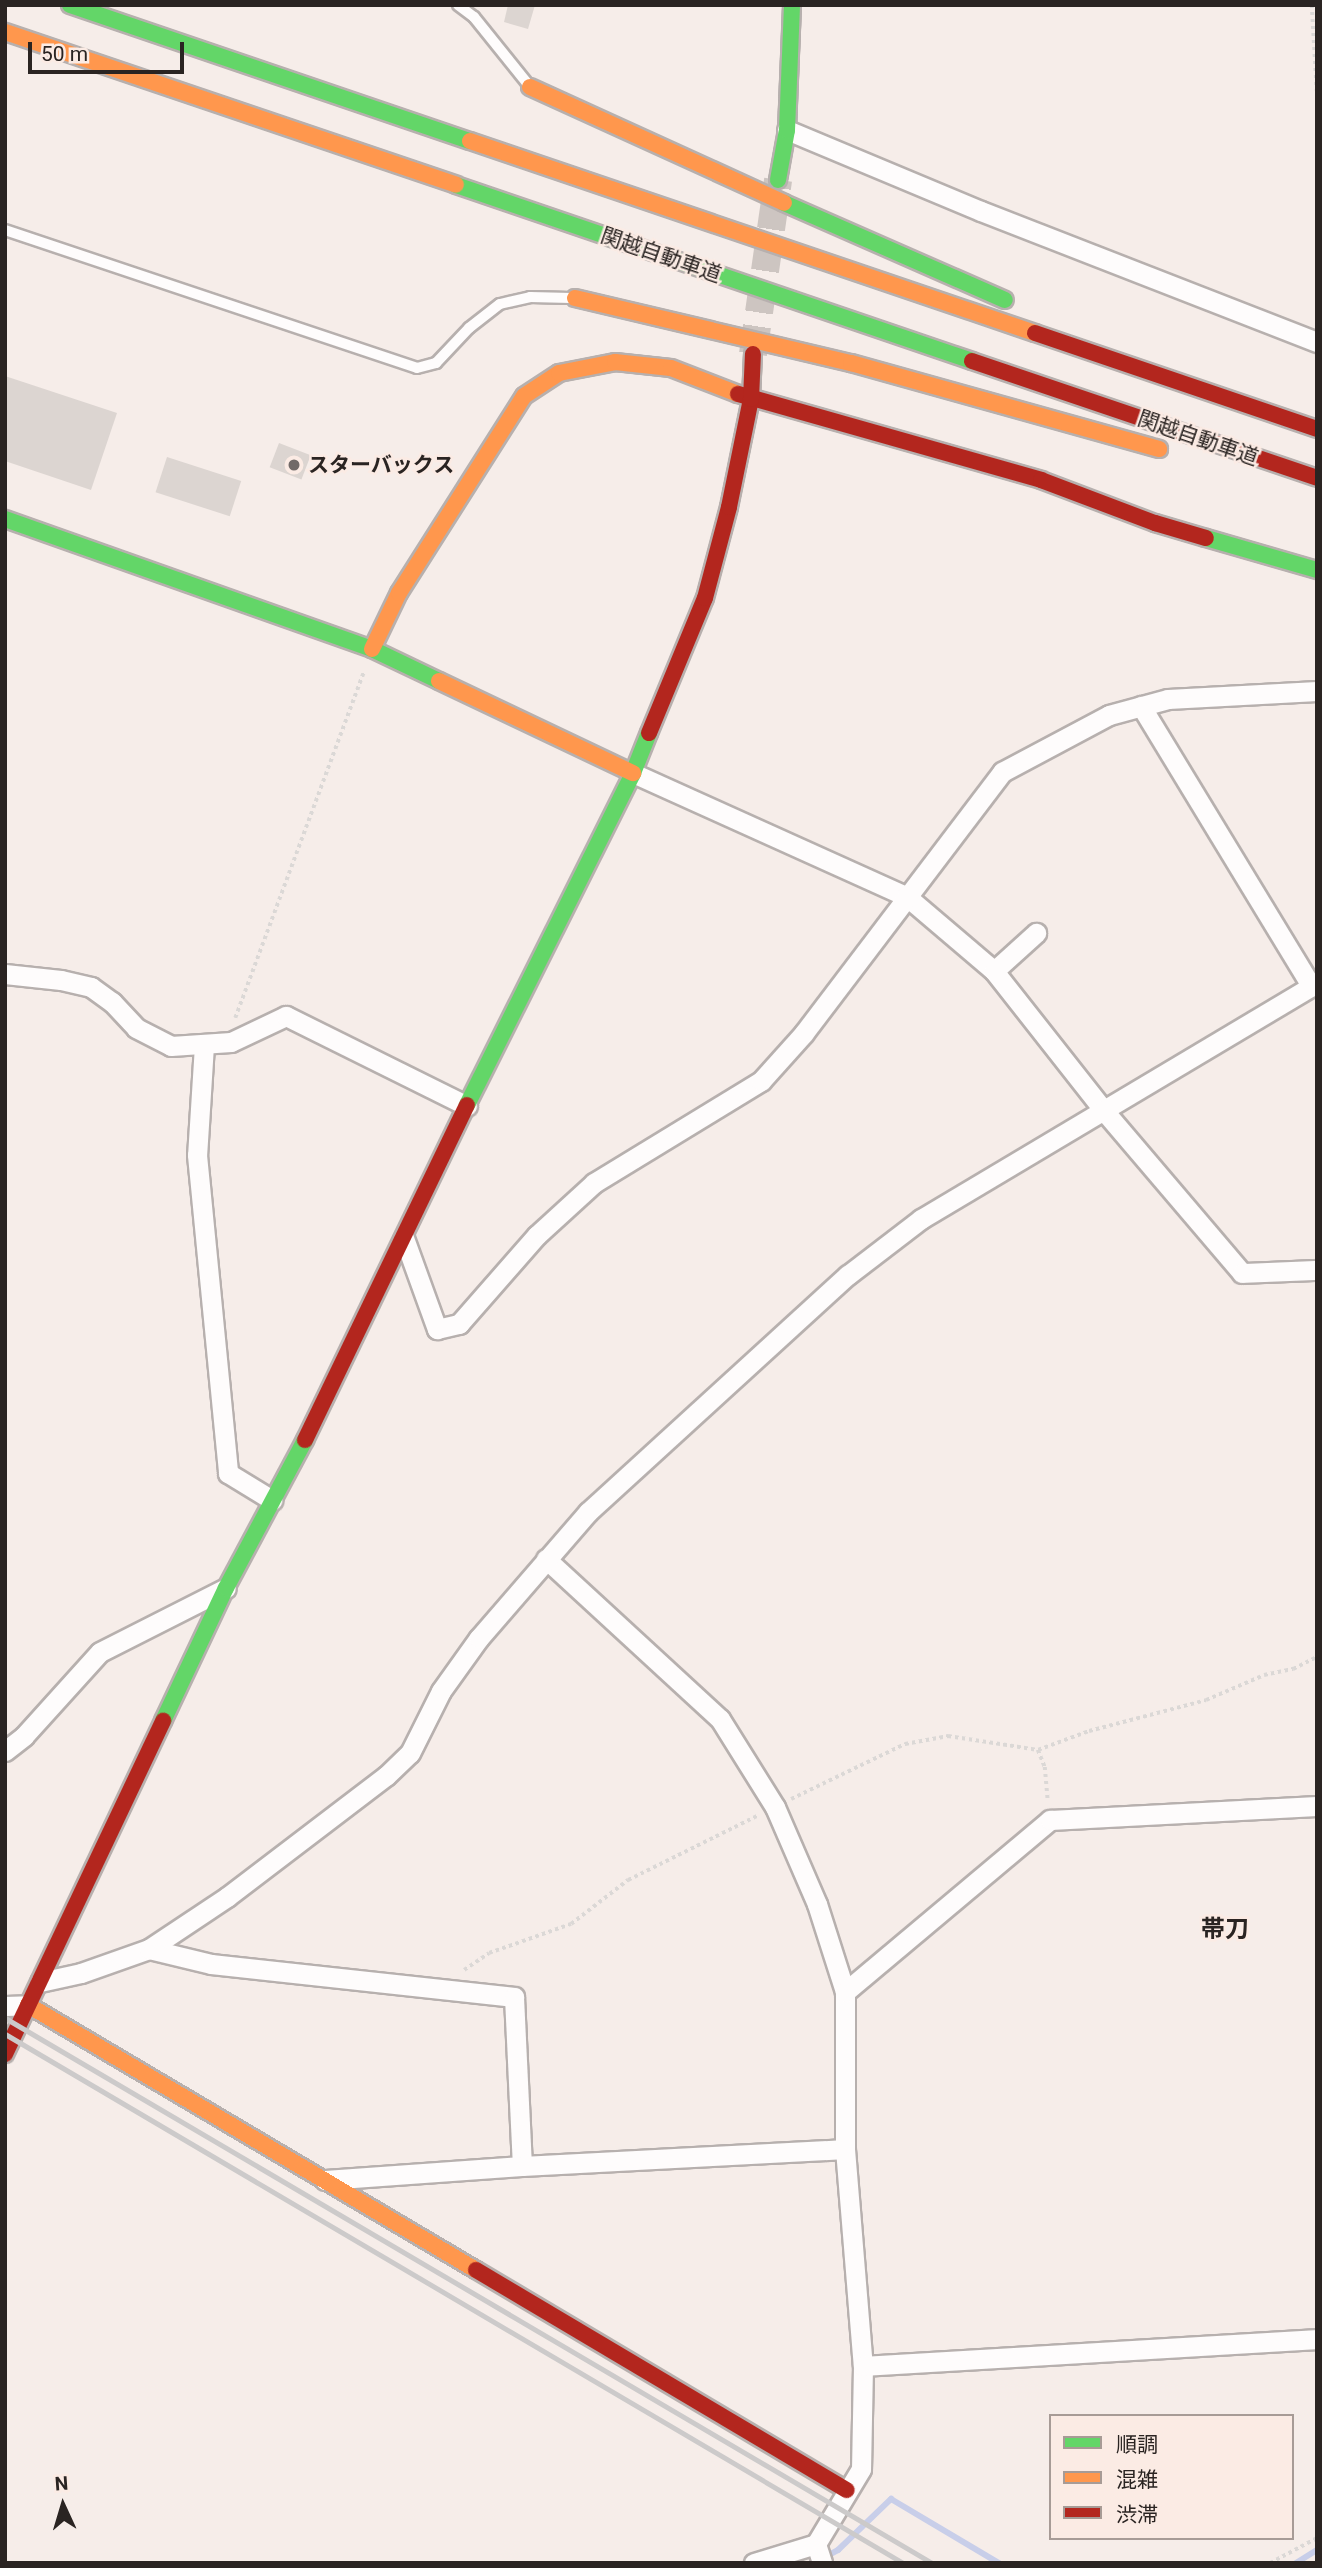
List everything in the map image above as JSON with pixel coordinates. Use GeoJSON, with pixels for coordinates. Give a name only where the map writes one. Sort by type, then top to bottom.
{"type":"FeatureCollection","features":[{"type":"Feature","properties":{"kind":"main road"},"geometry":{"type":"LineString","coordinates":[[70,5],[1317,429]]}},
{"type":"Feature","properties":{"kind":"main road"},"geometry":{"type":"LineString","coordinates":[[778,180],[788,130],[792,5]]}},
{"type":"Feature","properties":{"kind":"main road","name":"関越自動車道"},"geometry":{"type":"LineString","coordinates":[[5,33],[1317,478]]}},
{"type":"Feature","properties":{"kind":"main road"},"geometry":{"type":"LineString","coordinates":[[530,87],[876,245],[1026,308]]}},
{"type":"Feature","properties":{"kind":"main road"},"geometry":{"type":"LineString","coordinates":[[575,299],[851,363],[1170,451]]}},
{"type":"Feature","properties":{"kind":"main road"},"geometry":{"type":"LineString","coordinates":[[1139,351],[1317,416]]}},
{"type":"Feature","properties":{"kind":"main road"},"geometry":{"type":"LineString","coordinates":[[5,2053],[15,2003],[40,1982],[226,1588],[328,1396],[467,1106],[633,773],[705,598],[729,507],[751,399],[753,354]]}},
{"type":"Feature","properties":{"kind":"main road"},"geometry":{"type":"LineString","coordinates":[[372,649],[399,593],[524,396],[541,383],[582,366],[615,362],[647,363],[671,368],[751,399],[1041,480],[1155,523],[1317,570]]}},
{"type":"Feature","properties":{"kind":"main road"},"geometry":{"type":"LineString","coordinates":[[1224,464],[1317,486]]}},
{"type":"Feature","properties":{"kind":"main road"},"geometry":{"type":"LineString","coordinates":[[5,519],[372,649],[633,773]]}},
{"type":"Feature","properties":{"kind":"main road"},"geometry":{"type":"LineString","coordinates":[[15,2003],[325,2180],[847,2490]]}},
{"type":"Feature","properties":{"kind":"street"},"geometry":{"type":"LineString","coordinates":[[788,130],[981,211],[1317,342]]}},
{"type":"Feature","properties":{"kind":"street"},"geometry":{"type":"LineString","coordinates":[[404,1238],[437,1329],[459,1324],[537,1235],[594,1183],[761,1081],[804,1033],[1002,772],[1109,715],[1168,699],[1317,691]]}},
{"type":"Feature","properties":{"kind":"street"},"geometry":{"type":"LineString","coordinates":[[40,1982],[81,1973],[149,1948],[227,1897],[386,1776],[410,1753],[441,1691],[479,1638],[588,1512],[848,1275],[922,1219],[1105,1112],[1196,1052],[1314,984],[1141,706]]}},
{"type":"Feature","properties":{"kind":"street"},"geometry":{"type":"LineString","coordinates":[[633,773],[906,896],[994,971],[1105,1112],[1242,1273],[1317,1270]]}},
{"type":"Feature","properties":{"kind":"street"},"geometry":{"type":"LineString","coordinates":[[994,971],[1036,933]]}},
{"type":"Feature","properties":{"kind":"street"},"geometry":{"type":"LineString","coordinates":[[5,974],[61,980],[91,987],[112,1002],[136,1028],[171,1046],[231,1042],[286,1016],[467,1106]]}},
{"type":"Feature","properties":{"kind":"street"},"geometry":{"type":"LineString","coordinates":[[204,1045],[197,1155],[228,1474],[272,1500]]}},
{"type":"Feature","properties":{"kind":"street"},"geometry":{"type":"LineString","coordinates":[[546,1559],[720,1719],[775,1807],[817,1904],[845,1992],[845,2149],[863,2366],[861,2469],[847,2490],[819,2553],[754,2563]]}},
{"type":"Feature","properties":{"kind":"street"},"geometry":{"type":"LineString","coordinates":[[5,1751],[24,1736],[100,1652],[226,1588]]}},
{"type":"Feature","properties":{"kind":"street"},"geometry":{"type":"LineString","coordinates":[[845,1992],[1050,1820],[1317,1806]]}},
{"type":"Feature","properties":{"kind":"street"},"geometry":{"type":"LineString","coordinates":[[149,1948],[211,1964],[514,1997],[523,2166]]}},
{"type":"Feature","properties":{"kind":"street"},"geometry":{"type":"LineString","coordinates":[[325,2180],[523,2166],[845,2149]]}},
{"type":"Feature","properties":{"kind":"street"},"geometry":{"type":"LineString","coordinates":[[863,2366],[1317,2339]]}},
{"type":"Feature","properties":{"kind":"lane"},"geometry":{"type":"LineString","coordinates":[[458,5],[474,17],[530,87]]}},
{"type":"Feature","properties":{"kind":"lane"},"geometry":{"type":"LineString","coordinates":[[5,230],[417,368],[436,363],[469,328],[500,304],[530,297],[575,299]]}},
{"type":"Feature","properties":{"kind":"path"},"geometry":{"type":"LineString","coordinates":[[1312,5],[1317,91]]}},
{"type":"Feature","properties":{"kind":"path"},"geometry":{"type":"LineString","coordinates":[[231,1042],[235,1018],[372,649]]}},
{"type":"Feature","properties":{"kind":"path"},"geometry":{"type":"LineString","coordinates":[[436,1989],[489,1953],[571,1924],[628,1880],[905,1744],[948,1736],[1038,1750],[1089,1731],[1206,1700],[1264,1675],[1293,1669],[1317,1657]]}},
{"type":"Feature","properties":{"kind":"path"},"geometry":{"type":"LineString","coordinates":[[1038,1750],[1045,1767],[1050,1820]]}},
{"type":"Feature","properties":{"kind":"path"},"geometry":{"type":"LineString","coordinates":[[1270,2563],[1317,2538]]}},
{"type":"Feature","properties":{"kind":"building"},"geometry":{"type":"Polygon","coordinates":[[[508,5],[535,5],[528,29],[504,22],[508,5]]]}},
{"type":"Feature","properties":{"kind":"building"},"geometry":{"type":"Polygon","coordinates":[[[5,376],[117,413],[91,490],[5,461],[5,376]]]}},
{"type":"Feature","properties":{"kind":"building"},"geometry":{"type":"Polygon","coordinates":[[[279,443],[311,455],[301,479],[270,467],[279,443]]]}},
{"type":"Feature","properties":{"kind":"building"},"geometry":{"type":"Polygon","coordinates":[[[167,457],[241,481],[230,516],[156,492],[167,457]]]}},
{"type":"Feature","properties":{"kind":"waterway"},"geometry":{"type":"LineString","coordinates":[[825,2557],[838,2550],[891,2499],[999,2563]]}},
{"type":"Feature","properties":{"kind":"waterway"},"geometry":{"type":"LineString","coordinates":[[1296,2563],[1317,2550]]}},
{"type":"Feature","properties":{"kind":"tunnel"},"geometry":{"type":"LineString","coordinates":[[753,354],[778,180]]}},
{"type":"Feature","properties":{"kind":"railway"},"geometry":{"type":"LineString","coordinates":[[5,2018],[932,2563]]}},
{"type":"Feature","properties":{"kind":"railway"},"geometry":{"type":"LineString","coordinates":[[5,2034],[903,2563]]}},
{"type":"Feature","properties":{"kind":"traffic: fast"},"geometry":{"type":"LineString","coordinates":[[70,5],[470,141]]}},
{"type":"Feature","properties":{"kind":"traffic: fast"},"geometry":{"type":"LineString","coordinates":[[778,180],[787,130],[792,5]]}},
{"type":"Feature","properties":{"kind":"traffic: fast"},"geometry":{"type":"LineString","coordinates":[[456,185],[972,361]]}},
{"type":"Feature","properties":{"kind":"traffic: fast"},"geometry":{"type":"LineString","coordinates":[[784,203],[1005,300]]}},
{"type":"Feature","properties":{"kind":"traffic: fast"},"geometry":{"type":"LineString","coordinates":[[5,519],[372,649],[439,681]]}},
{"type":"Feature","properties":{"kind":"traffic: fast"},"geometry":{"type":"LineString","coordinates":[[1206,538],[1317,570]]}},
{"type":"Feature","properties":{"kind":"traffic: fast"},"geometry":{"type":"LineString","coordinates":[[467,1105],[633,773],[649,733]]}},
{"type":"Feature","properties":{"kind":"traffic: fast"},"geometry":{"type":"LineString","coordinates":[[163,1721],[226,1588],[305,1440]]}},
{"type":"Feature","properties":{"kind":"traffic: slow"},"geometry":{"type":"LineString","coordinates":[[5,32],[456,185]]}},
{"type":"Feature","properties":{"kind":"traffic: slow"},"geometry":{"type":"LineString","coordinates":[[530,87],[784,203]]}},
{"type":"Feature","properties":{"kind":"traffic: slow"},"geometry":{"type":"LineString","coordinates":[[470,141],[1035,333]]}},
{"type":"Feature","properties":{"kind":"traffic: slow"},"geometry":{"type":"LineString","coordinates":[[575,298],[851,363],[1159,449]]}},
{"type":"Feature","properties":{"kind":"traffic: slow"},"geometry":{"type":"LineString","coordinates":[[372,649],[399,593],[524,396],[559,373],[615,362],[671,368],[738,394]]}},
{"type":"Feature","properties":{"kind":"traffic: slow"},"geometry":{"type":"LineString","coordinates":[[439,681],[633,773]]}},
{"type":"Feature","properties":{"kind":"traffic: slow"},"geometry":{"type":"LineString","coordinates":[[28,2005],[476,2270]]}},
{"type":"Feature","properties":{"kind":"traffic: jam"},"geometry":{"type":"LineString","coordinates":[[1035,333],[1317,429]]}},
{"type":"Feature","properties":{"kind":"traffic: jam"},"geometry":{"type":"LineString","coordinates":[[649,733],[705,598],[729,507],[751,399],[753,354]]}},
{"type":"Feature","properties":{"kind":"traffic: jam"},"geometry":{"type":"LineString","coordinates":[[972,361],[1317,478]]}},
{"type":"Feature","properties":{"kind":"traffic: jam"},"geometry":{"type":"LineString","coordinates":[[738,394],[1041,480],[1155,523],[1206,538]]}},
{"type":"Feature","properties":{"kind":"traffic: jam"},"geometry":{"type":"LineString","coordinates":[[305,1440],[467,1105]]}},
{"type":"Feature","properties":{"kind":"traffic: jam"},"geometry":{"type":"LineString","coordinates":[[5,2054],[163,1721]]}},
{"type":"Feature","properties":{"kind":"traffic: jam"},"geometry":{"type":"LineString","coordinates":[[476,2270],[847,2490]]}},
{"type":"Feature","properties":{"kind":"place","name":"スターバックス"},"geometry":{"type":"Point","coordinates":[294,465]}},
{"type":"Feature","properties":{"kind":"district","name":"帯刀"},"geometry":{"type":"Point","coordinates":[1225,1930]}}]}
